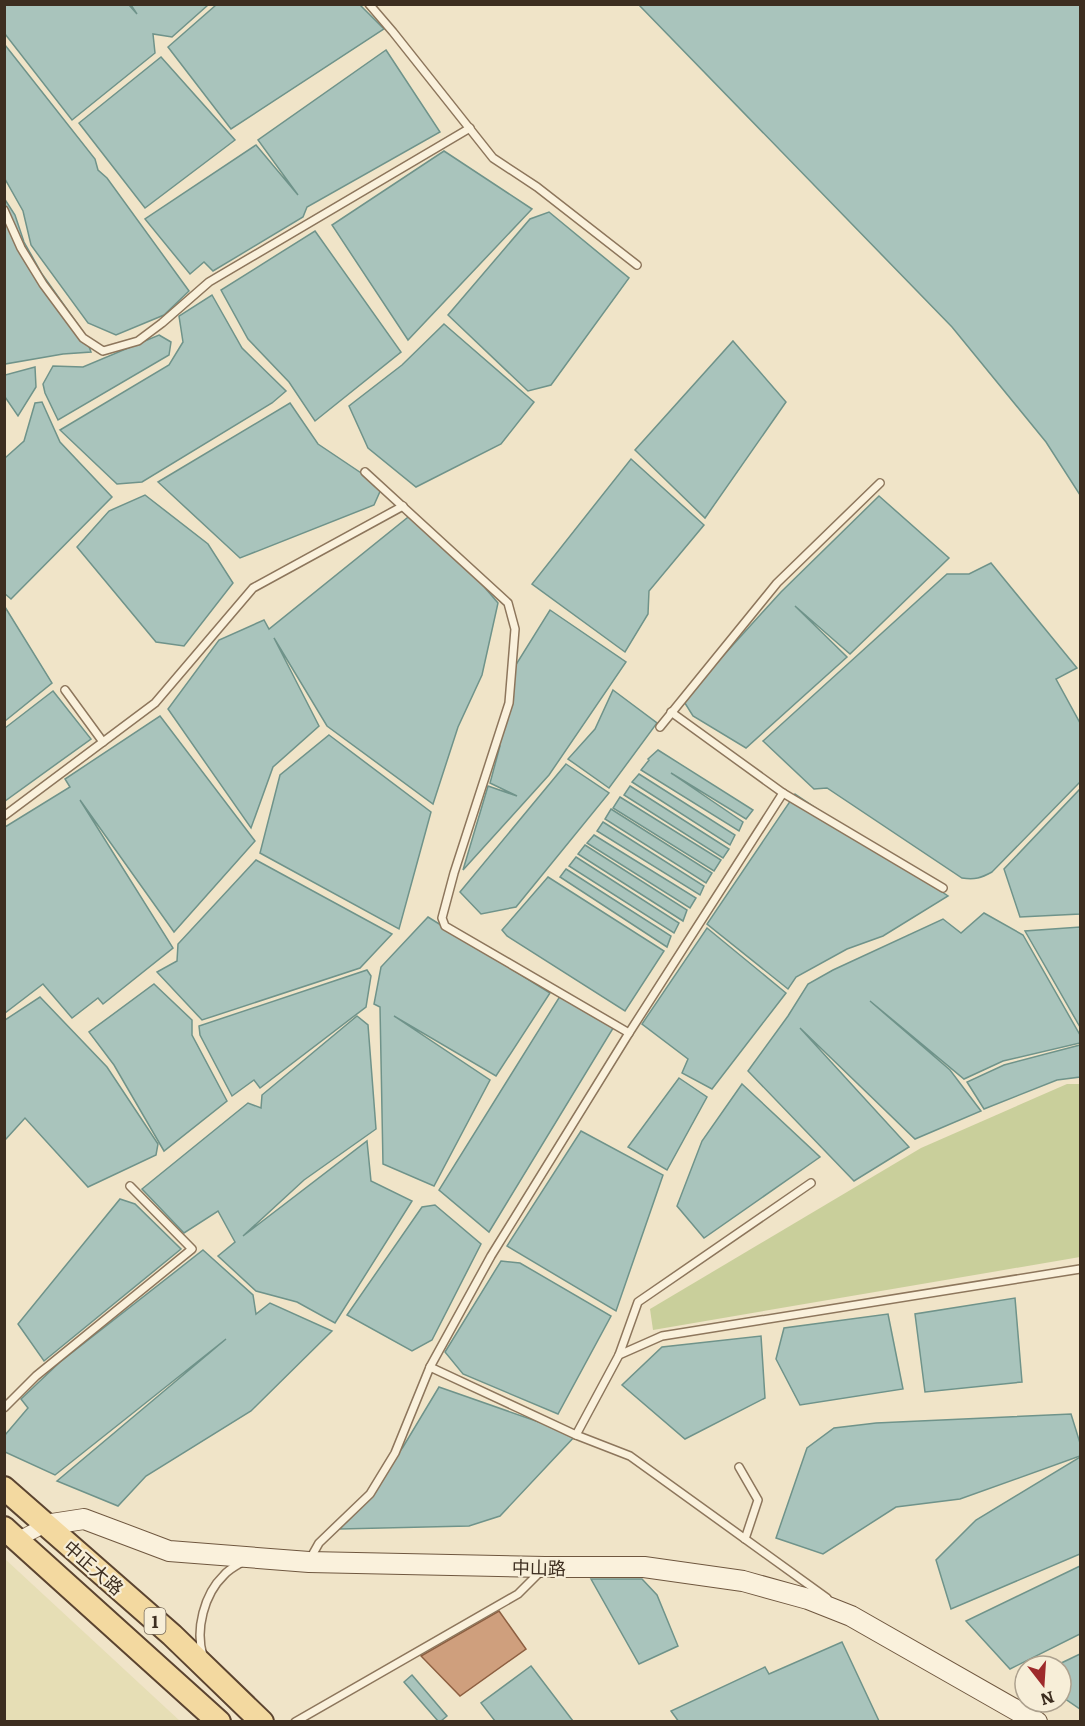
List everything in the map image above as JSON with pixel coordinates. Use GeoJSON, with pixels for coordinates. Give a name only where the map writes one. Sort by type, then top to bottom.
{"type":"FeatureCollection","features":[{"type":"Feature","properties":{"kind":"main road","name":"中正大路"},"geometry":{"type":"LineString","coordinates":[[4,1488],[172,1635],[262,1722]]}},
{"type":"Feature","properties":{"kind":"main road","name":"中正大路"},"geometry":{"type":"LineString","coordinates":[[11,1534],[219,1722]]}},
{"type":"Feature","properties":{"kind":"street","name":"中山路"},"geometry":{"type":"LineString","coordinates":[[11,1534],[45,1525],[84,1519],[170,1551],[309,1562],[644,1567],[743,1581],[808,1599],[851,1616],[1038,1722]]}},
{"type":"Feature","properties":{"kind":"lane"},"geometry":{"type":"LineString","coordinates":[[369,4],[493,158],[537,187],[637,265]]}},
{"type":"Feature","properties":{"kind":"lane"},"geometry":{"type":"LineString","coordinates":[[4,210],[21,248],[42,284],[83,338],[103,351],[138,341],[209,282],[470,128]]}},
{"type":"Feature","properties":{"kind":"lane"},"geometry":{"type":"LineString","coordinates":[[365,472],[508,603],[516,629],[509,703],[454,873],[442,918],[446,926],[628,1033]]}},
{"type":"Feature","properties":{"kind":"lane"},"geometry":{"type":"LineString","coordinates":[[660,727],[777,583],[880,483]]}},
{"type":"Feature","properties":{"kind":"lane"},"geometry":{"type":"LineString","coordinates":[[4,816],[155,703],[254,588],[403,506]]}},
{"type":"Feature","properties":{"kind":"lane"},"geometry":{"type":"LineString","coordinates":[[65,690],[104,742]]}},
{"type":"Feature","properties":{"kind":"lane"},"geometry":{"type":"LineString","coordinates":[[671,712],[783,793],[943,888]]}},
{"type":"Feature","properties":{"kind":"lane"},"geometry":{"type":"LineString","coordinates":[[309,1562],[319,1543],[370,1494],[394,1453],[430,1367],[491,1256],[628,1033],[783,793]]}},
{"type":"Feature","properties":{"kind":"lane"},"geometry":{"type":"LineString","coordinates":[[576,1435],[619,1355],[638,1302],[811,1183]]}},
{"type":"Feature","properties":{"kind":"lane"},"geometry":{"type":"LineString","coordinates":[[4,1408],[36,1376],[192,1249],[130,1186]]}},
{"type":"Feature","properties":{"kind":"lane"},"geometry":{"type":"LineString","coordinates":[[619,1355],[662,1335],[1080,1269]]}},
{"type":"Feature","properties":{"kind":"lane"},"geometry":{"type":"LineString","coordinates":[[430,1367],[576,1435],[630,1456],[851,1616]]}},
{"type":"Feature","properties":{"kind":"lane"},"geometry":{"type":"LineString","coordinates":[[739,1467],[758,1500],[745,1539]]}},
{"type":"Feature","properties":{"kind":"lane"},"geometry":{"type":"LineString","coordinates":[[208,1670],[201,1653],[199,1636],[203,1611],[216,1584],[224,1574],[250,1557]]}},
{"type":"Feature","properties":{"kind":"lane"},"geometry":{"type":"LineString","coordinates":[[295,1722],[518,1594],[545,1567]]}},
{"type":"Feature","properties":{"kind":"shaded area"},"geometry":{"type":"Polygon","coordinates":[[[5,1559],[180,1721],[5,1721],[5,1559]]]}},
{"type":"Feature","properties":{"kind":"green space"},"geometry":{"type":"Polygon","coordinates":[[[1067,1084],[1080,1084],[1080,1257],[653,1330],[650,1309],[921,1148],[1067,1084]]]}},
{"type":"Feature","properties":{"kind":"water"},"geometry":{"type":"Polygon","coordinates":[[[5,4],[129,5],[137,14],[131,5],[208,5],[172,37],[153,34],[155,53],[72,120],[5,34],[5,4]]]}},
{"type":"Feature","properties":{"kind":"water"},"geometry":{"type":"Polygon","coordinates":[[[216,5],[360,5],[384,29],[231,129],[168,47],[216,5]]]}},
{"type":"Feature","properties":{"kind":"water"},"geometry":{"type":"Polygon","coordinates":[[[639,5],[1080,5],[1080,495],[1046,442],[952,327],[639,5]]]}},
{"type":"Feature","properties":{"kind":"water"},"geometry":{"type":"Polygon","coordinates":[[[5,45],[95,159],[98,170],[107,178],[189,291],[164,315],[116,335],[88,323],[31,245],[23,211],[5,179],[5,45]]]}},
{"type":"Feature","properties":{"kind":"water"},"geometry":{"type":"Polygon","coordinates":[[[386,50],[440,132],[307,207],[303,217],[213,271],[204,262],[190,274],[145,219],[256,145],[298,195],[258,140],[386,50]]]}},
{"type":"Feature","properties":{"kind":"water"},"geometry":{"type":"Polygon","coordinates":[[[161,57],[235,140],[145,208],[79,123],[161,57]]]}},
{"type":"Feature","properties":{"kind":"water"},"geometry":{"type":"Polygon","coordinates":[[[444,151],[532,209],[408,340],[332,225],[444,151]]]}},
{"type":"Feature","properties":{"kind":"water"},"geometry":{"type":"Polygon","coordinates":[[[4,198],[15,215],[24,242],[42,274],[84,333],[91,352],[63,354],[5,364],[4,198]]]}},
{"type":"Feature","properties":{"kind":"water"},"geometry":{"type":"Polygon","coordinates":[[[549,212],[629,278],[551,385],[528,391],[448,315],[530,219],[549,212]]]}},
{"type":"Feature","properties":{"kind":"water"},"geometry":{"type":"Polygon","coordinates":[[[315,231],[401,352],[315,421],[289,382],[248,339],[221,290],[315,231]]]}},
{"type":"Feature","properties":{"kind":"water"},"geometry":{"type":"Polygon","coordinates":[[[212,295],[242,348],[286,391],[272,403],[142,482],[117,484],[60,430],[169,365],[183,342],[179,316],[212,295]]]}},
{"type":"Feature","properties":{"kind":"water"},"geometry":{"type":"Polygon","coordinates":[[[444,324],[534,402],[501,444],[416,487],[368,448],[349,406],[402,365],[444,324]]]}},
{"type":"Feature","properties":{"kind":"water"},"geometry":{"type":"Polygon","coordinates":[[[159,335],[171,342],[169,355],[58,420],[43,384],[53,366],[83,367],[159,335]]]}},
{"type":"Feature","properties":{"kind":"water"},"geometry":{"type":"Polygon","coordinates":[[[733,341],[786,402],[705,518],[635,450],[733,341]]]}},
{"type":"Feature","properties":{"kind":"water"},"geometry":{"type":"Polygon","coordinates":[[[35,367],[36,387],[18,416],[5,397],[5,375],[35,367]]]}},
{"type":"Feature","properties":{"kind":"water"},"geometry":{"type":"Polygon","coordinates":[[[42,402],[60,442],[112,497],[11,599],[4,593],[5,458],[24,441],[35,403],[42,402]]]}},
{"type":"Feature","properties":{"kind":"water"},"geometry":{"type":"Polygon","coordinates":[[[290,403],[318,444],[382,487],[374,505],[240,558],[158,482],[290,403]]]}},
{"type":"Feature","properties":{"kind":"water"},"geometry":{"type":"Polygon","coordinates":[[[631,459],[704,525],[649,591],[648,614],[625,652],[532,584],[631,459]]]}},
{"type":"Feature","properties":{"kind":"water"},"geometry":{"type":"Polygon","coordinates":[[[145,495],[208,544],[233,583],[184,646],[156,642],[77,547],[109,511],[145,495]]]}},
{"type":"Feature","properties":{"kind":"water"},"geometry":{"type":"Polygon","coordinates":[[[879,496],[949,558],[850,654],[795,606],[847,657],[746,748],[693,716],[683,700],[781,592],[879,496]]]}},
{"type":"Feature","properties":{"kind":"water"},"geometry":{"type":"Polygon","coordinates":[[[412,514],[456,554],[498,603],[482,675],[458,727],[433,804],[327,726],[274,638],[319,726],[273,767],[251,828],[168,709],[219,640],[264,620],[269,629],[412,514]]]}},
{"type":"Feature","properties":{"kind":"water"},"geometry":{"type":"Polygon","coordinates":[[[991,563],[1077,668],[1056,679],[1080,723],[1080,782],[992,872],[978,878],[967,879],[962,878],[827,788],[814,789],[763,741],[947,574],[969,574],[991,563]]]}},
{"type":"Feature","properties":{"kind":"water"},"geometry":{"type":"Polygon","coordinates":[[[5,607],[52,683],[5,721],[5,607]]]}},
{"type":"Feature","properties":{"kind":"water"},"geometry":{"type":"Polygon","coordinates":[[[550,610],[626,662],[549,775],[463,870],[488,786],[517,796],[490,783],[500,746],[497,743],[512,671],[550,610]]]}},
{"type":"Feature","properties":{"kind":"water"},"geometry":{"type":"Polygon","coordinates":[[[613,690],[657,723],[609,788],[568,759],[595,729],[613,690]]]}},
{"type":"Feature","properties":{"kind":"water"},"geometry":{"type":"Polygon","coordinates":[[[53,691],[91,739],[5,801],[5,728],[53,691]]]}},
{"type":"Feature","properties":{"kind":"water"},"geometry":{"type":"Polygon","coordinates":[[[160,716],[255,841],[174,932],[80,800],[173,948],[103,1004],[98,998],[72,1018],[43,984],[5,1013],[5,827],[70,787],[65,779],[160,716]]]}},
{"type":"Feature","properties":{"kind":"water"},"geometry":{"type":"Polygon","coordinates":[[[329,735],[431,812],[399,929],[260,853],[280,775],[329,735]]]}},
{"type":"Feature","properties":{"kind":"water"},"geometry":{"type":"Polygon","coordinates":[[[658,750],[753,810],[746,819],[671,773],[743,822],[739,831],[641,770],[658,750]]]}},
{"type":"Feature","properties":{"kind":"water"},"geometry":{"type":"Polygon","coordinates":[[[566,764],[609,793],[516,907],[481,914],[460,892],[566,764]]]}},
{"type":"Feature","properties":{"kind":"water"},"geometry":{"type":"Polygon","coordinates":[[[639,774],[735,835],[730,845],[632,782],[639,774]]]}},
{"type":"Feature","properties":{"kind":"water"},"geometry":{"type":"Polygon","coordinates":[[[630,786],[729,849],[723,858],[624,795],[630,786]]]}},
{"type":"Feature","properties":{"kind":"water"},"geometry":{"type":"Polygon","coordinates":[[[1080,789],[1080,914],[1020,917],[1004,869],[1080,789]]]}},
{"type":"Feature","properties":{"kind":"water"},"geometry":{"type":"Polygon","coordinates":[[[795,794],[948,896],[883,936],[847,949],[796,977],[788,989],[707,924],[795,794]]]}},
{"type":"Feature","properties":{"kind":"water"},"geometry":{"type":"Polygon","coordinates":[[[620,797],[721,860],[714,871],[613,808],[620,797]]]}},
{"type":"Feature","properties":{"kind":"water"},"geometry":{"type":"Polygon","coordinates":[[[611,809],[712,873],[706,883],[605,819],[611,809]]]}},
{"type":"Feature","properties":{"kind":"water"},"geometry":{"type":"Polygon","coordinates":[[[603,822],[704,886],[700,895],[597,831],[603,822]]]}},
{"type":"Feature","properties":{"kind":"water"},"geometry":{"type":"Polygon","coordinates":[[[594,835],[696,898],[690,908],[587,843],[594,835]]]}},
{"type":"Feature","properties":{"kind":"water"},"geometry":{"type":"Polygon","coordinates":[[[585,845],[687,910],[683,921],[578,854],[585,845]]]}},
{"type":"Feature","properties":{"kind":"water"},"geometry":{"type":"Polygon","coordinates":[[[576,857],[679,923],[674,933],[569,866],[576,857]]]}},
{"type":"Feature","properties":{"kind":"water"},"geometry":{"type":"Polygon","coordinates":[[[256,860],[392,934],[360,968],[202,1020],[157,972],[177,961],[178,944],[256,860]]]}},
{"type":"Feature","properties":{"kind":"water"},"geometry":{"type":"Polygon","coordinates":[[[566,869],[671,936],[667,947],[560,877],[566,869]]]}},
{"type":"Feature","properties":{"kind":"water"},"geometry":{"type":"Polygon","coordinates":[[[548,877],[664,951],[625,1011],[507,936],[502,930],[548,877]]]}},
{"type":"Feature","properties":{"kind":"water"},"geometry":{"type":"Polygon","coordinates":[[[984,913],[1023,935],[1080,1035],[1080,1043],[1003,1061],[964,1079],[870,1001],[950,1070],[981,1111],[915,1139],[800,1028],[909,1147],[854,1181],[748,1071],[808,984],[943,919],[961,933],[984,913]]]}},
{"type":"Feature","properties":{"kind":"water"},"geometry":{"type":"Polygon","coordinates":[[[428,917],[550,993],[496,1076],[394,1016],[490,1080],[434,1186],[383,1164],[380,1007],[374,1004],[381,967],[428,917]]]}},
{"type":"Feature","properties":{"kind":"water"},"geometry":{"type":"Polygon","coordinates":[[[1080,927],[1080,1027],[1025,931],[1080,927]]]}},
{"type":"Feature","properties":{"kind":"water"},"geometry":{"type":"Polygon","coordinates":[[[707,928],[786,993],[712,1089],[682,1073],[688,1059],[642,1024],[707,928]]]}},
{"type":"Feature","properties":{"kind":"water"},"geometry":{"type":"Polygon","coordinates":[[[367,970],[371,976],[366,1007],[260,1088],[254,1080],[232,1096],[200,1035],[199,1026],[367,970]]]}},
{"type":"Feature","properties":{"kind":"water"},"geometry":{"type":"Polygon","coordinates":[[[154,984],[192,1020],[192,1035],[227,1101],[164,1151],[114,1065],[89,1032],[154,984]]]}},
{"type":"Feature","properties":{"kind":"water"},"geometry":{"type":"Polygon","coordinates":[[[562,993],[615,1025],[489,1232],[439,1190],[562,993]]]}},
{"type":"Feature","properties":{"kind":"water"},"geometry":{"type":"Polygon","coordinates":[[[40,997],[107,1067],[158,1144],[156,1155],[88,1187],[25,1118],[5,1140],[5,1020],[40,997]]]}},
{"type":"Feature","properties":{"kind":"water"},"geometry":{"type":"Polygon","coordinates":[[[357,1016],[368,1025],[376,1129],[304,1180],[243,1236],[367,1141],[371,1181],[412,1201],[335,1323],[297,1302],[256,1291],[218,1256],[235,1242],[218,1211],[184,1233],[142,1189],[248,1103],[261,1108],[262,1095],[357,1016]]]}},
{"type":"Feature","properties":{"kind":"water"},"geometry":{"type":"Polygon","coordinates":[[[1080,1045],[1080,1077],[1057,1080],[984,1109],[967,1082],[1004,1065],[1080,1045]]]}},
{"type":"Feature","properties":{"kind":"water"},"geometry":{"type":"Polygon","coordinates":[[[679,1078],[707,1097],[667,1170],[628,1147],[679,1078]]]}},
{"type":"Feature","properties":{"kind":"water"},"geometry":{"type":"Polygon","coordinates":[[[742,1084],[820,1157],[704,1238],[677,1206],[702,1141],[742,1084]]]}},
{"type":"Feature","properties":{"kind":"water"},"geometry":{"type":"Polygon","coordinates":[[[581,1131],[663,1175],[616,1311],[507,1246],[581,1131]]]}},
{"type":"Feature","properties":{"kind":"water"},"geometry":{"type":"Polygon","coordinates":[[[120,1199],[135,1204],[181,1249],[44,1361],[18,1324],[120,1199]]]}},
{"type":"Feature","properties":{"kind":"water"},"geometry":{"type":"Polygon","coordinates":[[[435,1205],[481,1244],[432,1340],[412,1351],[347,1315],[422,1207],[435,1205]]]}},
{"type":"Feature","properties":{"kind":"water"},"geometry":{"type":"Polygon","coordinates":[[[203,1250],[253,1295],[256,1314],[270,1303],[332,1331],[251,1411],[146,1476],[118,1506],[57,1481],[226,1339],[55,1475],[5,1452],[5,1435],[28,1408],[21,1399],[60,1362],[203,1250]]]}},
{"type":"Feature","properties":{"kind":"water"},"geometry":{"type":"Polygon","coordinates":[[[501,1261],[520,1263],[611,1316],[558,1414],[463,1374],[445,1352],[501,1261]]]}},
{"type":"Feature","properties":{"kind":"water"},"geometry":{"type":"Polygon","coordinates":[[[1015,1298],[1022,1382],[925,1392],[915,1314],[1015,1298]]]}},
{"type":"Feature","properties":{"kind":"water"},"geometry":{"type":"Polygon","coordinates":[[[888,1314],[903,1389],[800,1405],[776,1359],[784,1328],[888,1314]]]}},
{"type":"Feature","properties":{"kind":"water"},"geometry":{"type":"Polygon","coordinates":[[[761,1336],[765,1398],[685,1439],[622,1385],[662,1347],[761,1336]]]}},
{"type":"Feature","properties":{"kind":"water"},"geometry":{"type":"Polygon","coordinates":[[[439,1387],[576,1435],[500,1516],[469,1526],[340,1529],[403,1447],[439,1387]]]}},
{"type":"Feature","properties":{"kind":"water"},"geometry":{"type":"Polygon","coordinates":[[[1071,1414],[1080,1443],[1080,1456],[960,1499],[896,1507],[823,1554],[776,1538],[807,1448],[834,1428],[876,1423],[1071,1414]]]}},
{"type":"Feature","properties":{"kind":"water"},"geometry":{"type":"Polygon","coordinates":[[[1080,1457],[1080,1554],[951,1609],[936,1560],[976,1520],[1080,1457]]]}},
{"type":"Feature","properties":{"kind":"water"},"geometry":{"type":"Polygon","coordinates":[[[1080,1566],[1080,1634],[1040,1654],[1013,1654],[1013,1668],[1010,1669],[966,1621],[1080,1566]]]}},
{"type":"Feature","properties":{"kind":"water"},"geometry":{"type":"Polygon","coordinates":[[[591,1579],[642,1579],[657,1595],[678,1646],[639,1664],[591,1579]]]}},
{"type":"Feature","properties":{"kind":"water"},"geometry":{"type":"Polygon","coordinates":[[[842,1642],[879,1721],[679,1722],[671,1711],[765,1667],[769,1674],[842,1642]]]}},
{"type":"Feature","properties":{"kind":"water"},"geometry":{"type":"Polygon","coordinates":[[[1080,1654],[1080,1709],[1073,1704],[1073,1657],[1080,1654]]]}},
{"type":"Feature","properties":{"kind":"water"},"geometry":{"type":"Polygon","coordinates":[[[531,1666],[573,1721],[495,1721],[481,1703],[531,1666]]]}},
{"type":"Feature","properties":{"kind":"water"},"geometry":{"type":"Polygon","coordinates":[[[412,1675],[447,1716],[441,1721],[438,1721],[404,1682],[412,1675]]]}},
{"type":"Feature","properties":{"kind":"building"},"geometry":{"type":"Polygon","coordinates":[[[499,1611],[526,1649],[460,1696],[421,1656],[499,1611]]]}}]}
